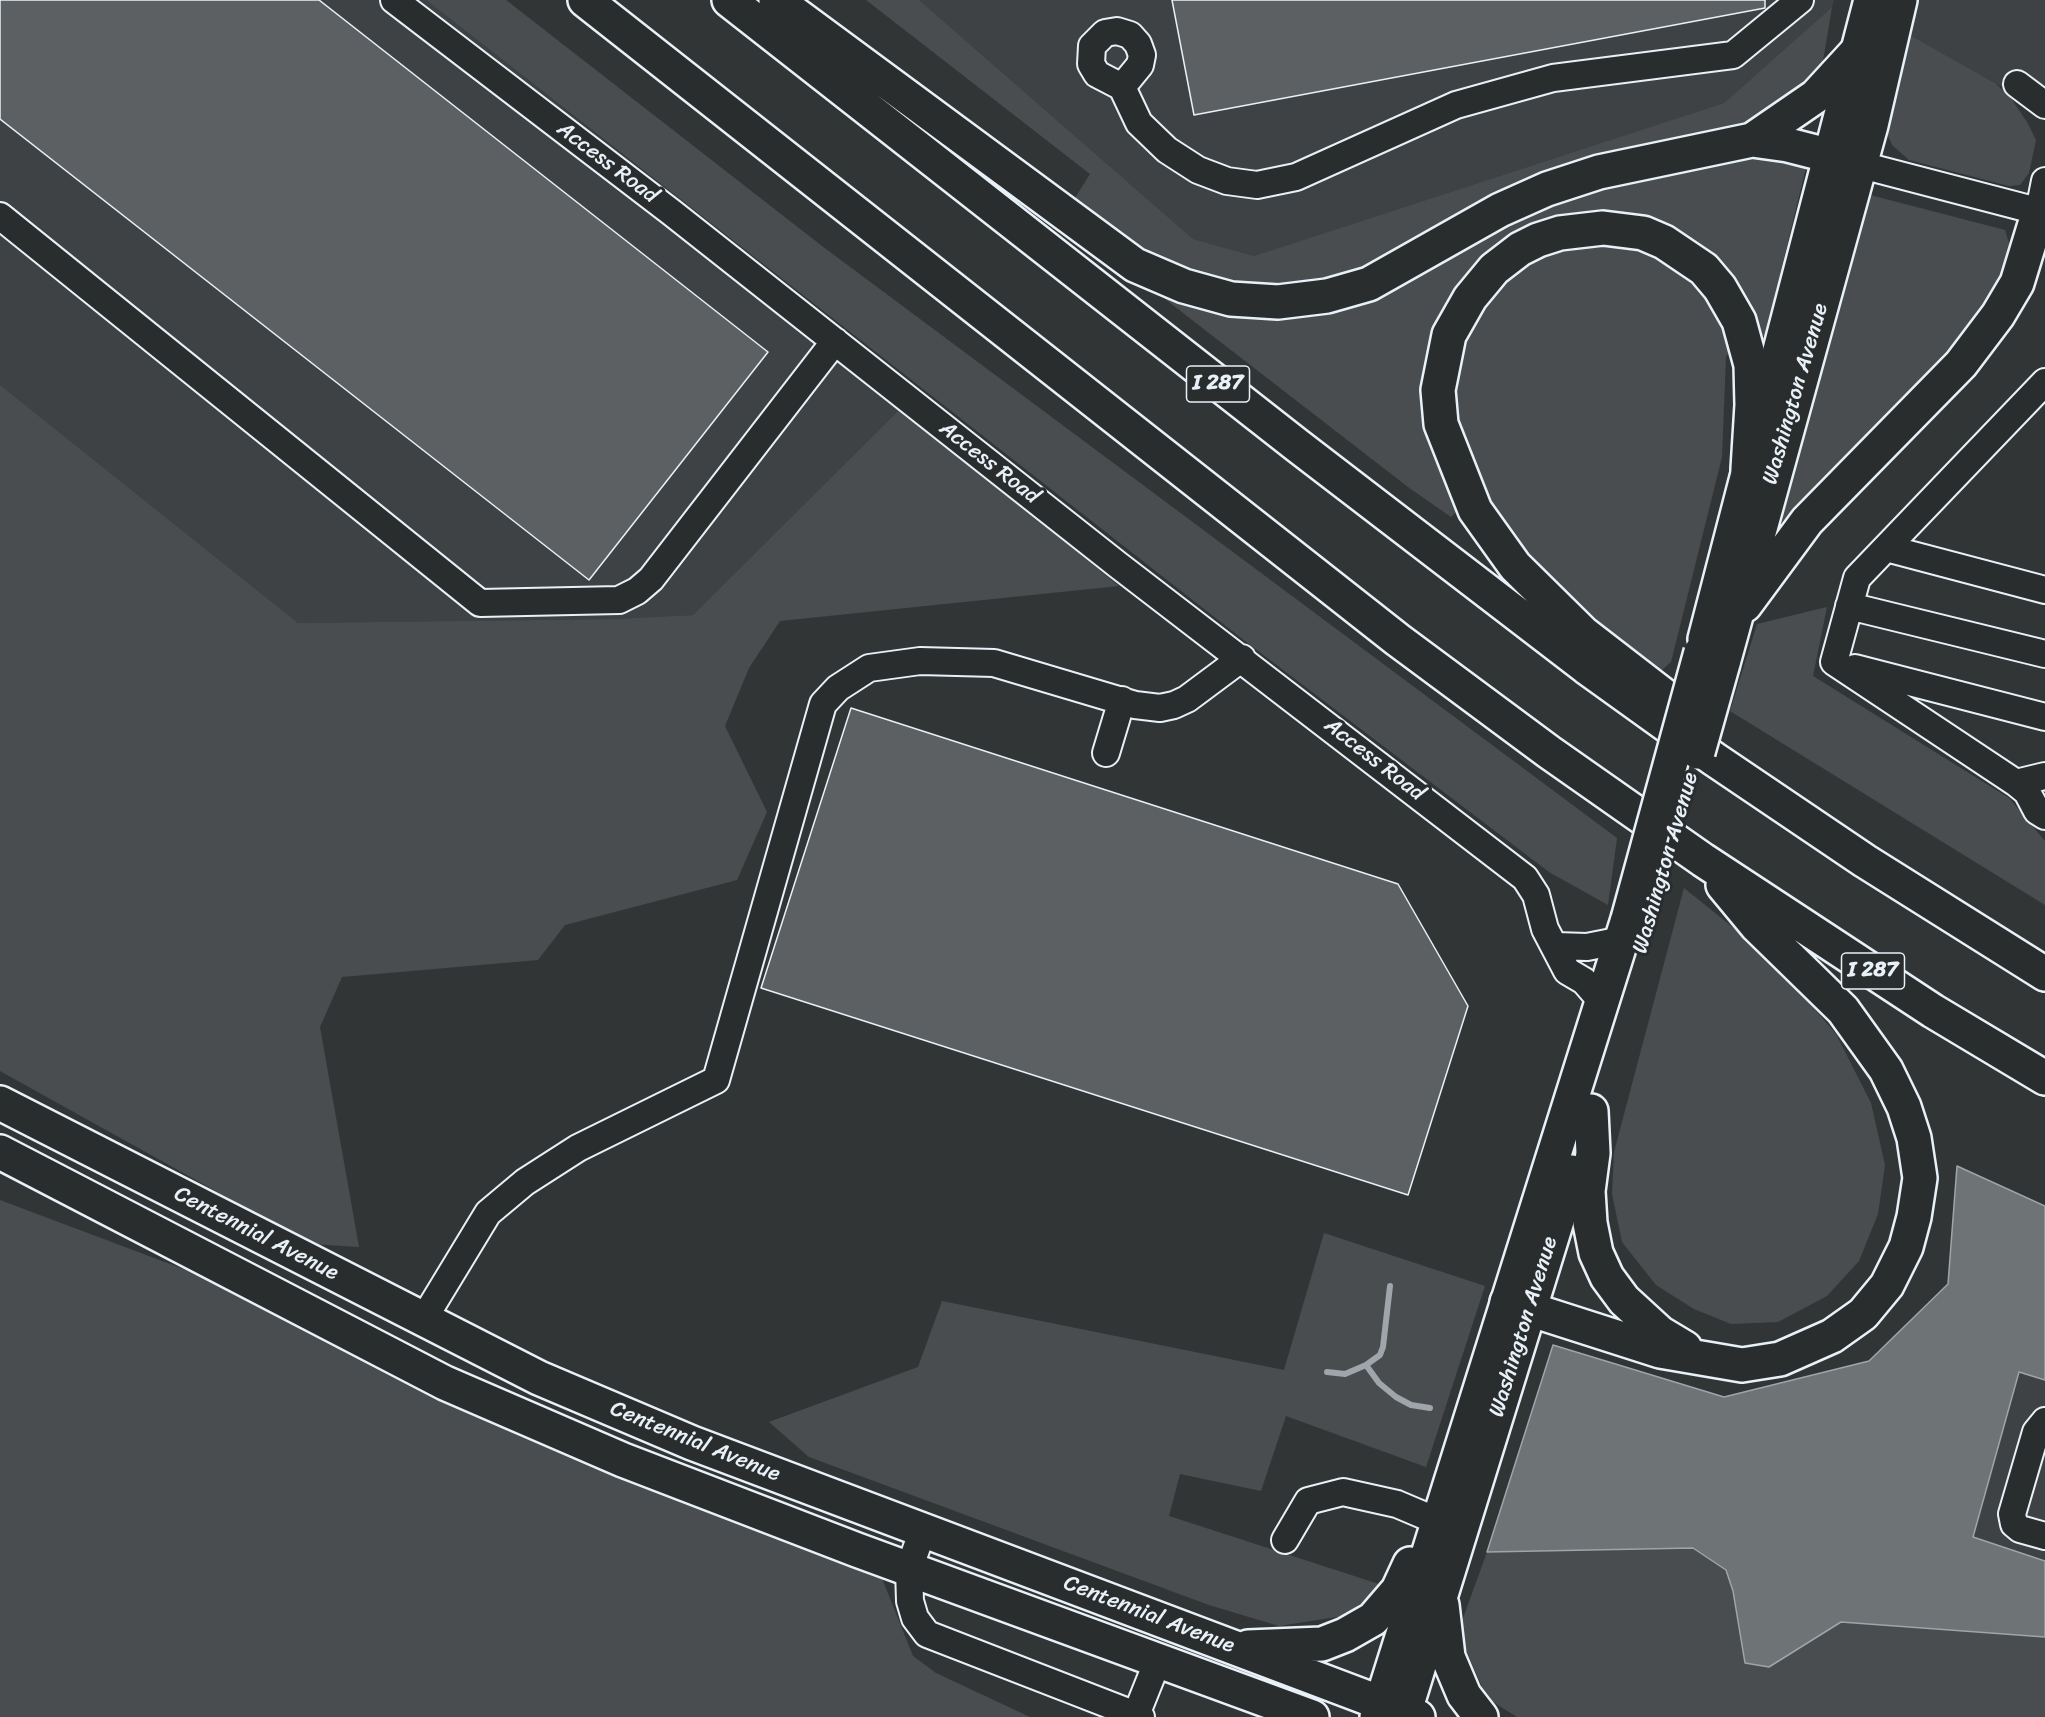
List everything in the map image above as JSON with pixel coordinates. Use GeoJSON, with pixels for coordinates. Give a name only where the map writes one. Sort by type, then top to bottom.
{"type":"FeatureCollection","features":[{"type":"Feature","properties":{"kind":"main road","name":"I 287"},"geometry":{"type":"LineString","coordinates":[[585,0],[1398,640],[1549,752],[1703,860],[1934,1011],[2045,1078]]}},
{"type":"Feature","properties":{"kind":"main road","name":"I 287"},"geometry":{"type":"LineString","coordinates":[[729,0],[1307,453],[1586,667],[1714,759],[1865,861],[2045,974]]}},
{"type":"Feature","properties":{"kind":"main road"},"geometry":{"type":"LineString","coordinates":[[776,0],[1135,265],[1184,286],[1231,298],[1278,302],[1327,296],[1369,284],[1500,210],[1547,189],[1599,172],[1752,140],[1788,145],[1846,161]]}},
{"type":"Feature","properties":{"kind":"main road","name":"Washington Avenue"},"geometry":{"type":"LineString","coordinates":[[1712,658],[1732,624],[1846,161],[1861,47],[1871,0]]}},
{"type":"Feature","properties":{"kind":"main road","name":"Washington Avenue"},"geometry":{"type":"LineString","coordinates":[[1396,1713],[1454,1464],[1518,1305],[1591,1111],[1633,928],[1712,658],[1748,469],[1900,0]]}},
{"type":"Feature","properties":{"kind":"main road"},"geometry":{"type":"LineString","coordinates":[[1752,140],[1816,96],[1861,47]]}},
{"type":"Feature","properties":{"kind":"main road"},"geometry":{"type":"LineString","coordinates":[[1732,624],[1806,521],[1961,364],[1998,315],[2017,283],[2043,202]]}},
{"type":"Feature","properties":{"kind":"main road"},"geometry":{"type":"LineString","coordinates":[[1714,759],[1662,694],[1582,633],[1515,566],[1475,510],[1442,424],[1438,390],[1449,335],[1470,298],[1494,270],[1520,249],[1538,240],[1560,233],[1603,228],[1642,233],[1664,242],[1704,269],[1720,288],[1739,321],[1751,365],[1752,405],[1748,469]]}},
{"type":"Feature","properties":{"kind":"main road"},"geometry":{"type":"LineString","coordinates":[[1518,1305],[1660,1351],[1742,1365],[1779,1359],[1832,1336],[1863,1314],[1887,1285],[1906,1248],[1920,1178],[1914,1138],[1904,1107],[1886,1070],[1866,1039],[1843,1010],[1757,926],[1703,860]]}},
{"type":"Feature","properties":{"kind":"main road","name":"Washington Avenue"},"geometry":{"type":"LineString","coordinates":[[1396,1713],[1440,1596],[1518,1305],[1603,1003],[1633,928]]}},
{"type":"Feature","properties":{"kind":"main road","name":"Centennial Avenue"},"geometry":{"type":"LineString","coordinates":[[0,1103],[539,1378],[692,1443],[1233,1647],[1396,1713]]}},
{"type":"Feature","properties":{"kind":"main road"},"geometry":{"type":"LineString","coordinates":[[1591,1111],[1593,1153],[1588,1191],[1590,1224],[1596,1253],[1603,1269],[1624,1300],[1640,1316],[1660,1333],[1702,1358]]}},
{"type":"Feature","properties":{"kind":"main road","name":"Centennial Avenue"},"geometry":{"type":"LineString","coordinates":[[0,1152],[446,1383],[623,1460],[909,1569],[1312,1717]]}},
{"type":"Feature","properties":{"kind":"main road"},"geometry":{"type":"LineString","coordinates":[[1233,1647],[1322,1644],[1345,1635],[1373,1619],[1398,1590],[1454,1464]]}},
{"type":"Feature","properties":{"kind":"main road"},"geometry":{"type":"LineString","coordinates":[[1440,1596],[1448,1657],[1464,1695],[1481,1717]]}},
{"type":"Feature","properties":{"kind":"main road"},"geometry":{"type":"LineString","coordinates":[[1197,1675],[1273,1717]]}},
{"type":"Feature","properties":{"kind":"lane","name":"Access Road"},"geometry":{"type":"LineString","coordinates":[[394,0],[1525,878],[1536,895],[1545,929],[1556,946],[1567,971],[1584,981],[1603,1003]]}},
{"type":"Feature","properties":{"kind":"lane"},"geometry":{"type":"LineString","coordinates":[[1122,87],[1138,123],[1167,150],[1198,170],[1227,182],[1257,185],[1296,177],[1456,105],[1553,78],[1733,55],[1800,0]]}},
{"type":"Feature","properties":{"kind":"lane"},"geometry":{"type":"LineString","coordinates":[[2017,84],[2045,105]]}},
{"type":"Feature","properties":{"kind":"lane"},"geometry":{"type":"LineString","coordinates":[[1846,161],[2043,202]]}},
{"type":"Feature","properties":{"kind":"lane"},"geometry":{"type":"LineString","coordinates":[[0,216],[480,603],[619,600],[638,591],[651,579],[835,341]]}},
{"type":"Feature","properties":{"kind":"lane"},"geometry":{"type":"LineString","coordinates":[[1834,662],[1857,578],[2045,382]]}},
{"type":"Feature","properties":{"kind":"lane"},"geometry":{"type":"LineString","coordinates":[[1886,548],[2045,590]]}},
{"type":"Feature","properties":{"kind":"lane"},"geometry":{"type":"LineString","coordinates":[[1849,606],[2045,654]]}},
{"type":"Feature","properties":{"kind":"lane"},"geometry":{"type":"LineString","coordinates":[[423,1320],[488,1213],[525,1182],[578,1148],[716,1080],[823,704],[838,688],[869,668],[920,661],[994,663],[1148,707],[1174,705],[1242,658]]}},
{"type":"Feature","properties":{"kind":"lane"},"geometry":{"type":"LineString","coordinates":[[1834,662],[2045,717]]}},
{"type":"Feature","properties":{"kind":"lane"},"geometry":{"type":"LineString","coordinates":[[1834,662],[2016,783],[2027,792],[2037,811],[2045,816]]}},
{"type":"Feature","properties":{"kind":"lane"},"geometry":{"type":"LineString","coordinates":[[1106,753],[1122,700]]}},
{"type":"Feature","properties":{"kind":"lane"},"geometry":{"type":"LineString","coordinates":[[2016,783],[2045,776]]}},
{"type":"Feature","properties":{"kind":"lane"},"geometry":{"type":"LineString","coordinates":[[1556,946],[1587,947],[1633,928]]}},
{"type":"Feature","properties":{"kind":"lane"},"geometry":{"type":"LineString","coordinates":[[2045,1421],[2036,1432],[2012,1514],[2014,1524],[2020,1529],[2045,1536]]}},
{"type":"Feature","properties":{"kind":"lane"},"geometry":{"type":"LineString","coordinates":[[1285,1540],[1308,1501],[1343,1492],[1397,1504],[1430,1518]]}},
{"type":"Feature","properties":{"kind":"lane"},"geometry":{"type":"LineString","coordinates":[[923,1530],[909,1569],[910,1601],[915,1618],[927,1634],[1139,1716],[1158,1660]]}},
{"type":"Feature","properties":{"kind":"shaded area"},"geometry":{"type":"Polygon","coordinates":[[[0,0],[426,0],[920,389],[693,615],[614,619],[298,623],[0,385],[0,0]]]}},
{"type":"Feature","properties":{"kind":"shaded area"},"geometry":{"type":"Polygon","coordinates":[[[426,0],[506,0],[822,246],[1617,838],[1608,905],[1549,872],[1245,641],[426,0]]]}},
{"type":"Feature","properties":{"kind":"shaded area"},"geometry":{"type":"Polygon","coordinates":[[[866,0],[919,0],[1193,239],[1254,256],[1724,103],[1832,7],[1820,79],[1734,132],[1426,235],[1345,278],[1320,285],[1239,287],[1188,274],[1148,256],[1070,206],[1090,174],[866,0]]]}},
{"type":"Feature","properties":{"kind":"shaded area"},"geometry":{"type":"Polygon","coordinates":[[[919,0],[1834,0],[1832,7],[1724,103],[1254,256],[1193,239],[919,0]]]}},
{"type":"Feature","properties":{"kind":"shaded area"},"geometry":{"type":"Polygon","coordinates":[[[1918,0],[2045,0],[2045,111],[1908,34],[1918,0]]]}},
{"type":"Feature","properties":{"kind":"shaded area"},"geometry":{"type":"Polygon","coordinates":[[[1908,34],[1995,83],[2010,97],[2036,140],[2029,173],[2020,185],[2009,186],[1909,160],[1892,145],[1886,131],[1908,34]]]}},
{"type":"Feature","properties":{"kind":"shaded area"},"geometry":{"type":"Polygon","coordinates":[[[1752,153],[1807,163],[1765,336],[1755,333],[1737,289],[1586,215],[1445,312],[1458,510],[1451,517],[1408,487],[1143,282],[1252,314],[1537,202],[1752,153]]]}},
{"type":"Feature","properties":{"kind":"shaded area"},"geometry":{"type":"Polygon","coordinates":[[[1870,195],[2005,230],[2012,253],[1985,309],[1925,382],[1782,522],[1794,444],[1870,195]]]}},
{"type":"Feature","properties":{"kind":"shaded area"},"geometry":{"type":"Polygon","coordinates":[[[1571,240],[1618,241],[1665,257],[1698,281],[1738,345],[1726,356],[1722,457],[1671,662],[1662,670],[1568,600],[1529,560],[1498,517],[1475,478],[1460,433],[1453,382],[1461,340],[1505,276],[1571,240]]]}},
{"type":"Feature","properties":{"kind":"shaded area"},"geometry":{"type":"Polygon","coordinates":[[[0,385],[298,623],[614,619],[693,615],[901,408],[1119,586],[780,621],[749,668],[725,726],[767,812],[737,880],[565,925],[538,960],[342,977],[320,1027],[359,1247],[311,1244],[0,1071],[0,385]]]}},
{"type":"Feature","properties":{"kind":"shaded area"},"geometry":{"type":"Polygon","coordinates":[[[1827,607],[1813,676],[2009,798],[2045,841],[2045,905],[1730,711],[1757,624],[1827,607]]]}},
{"type":"Feature","properties":{"kind":"shaded area"},"geometry":{"type":"Polygon","coordinates":[[[1684,888],[1771,958],[1836,1034],[1871,1103],[1885,1165],[1878,1214],[1859,1261],[1827,1296],[1778,1322],[1731,1324],[1694,1309],[1656,1285],[1622,1242],[1612,1194],[1614,1152],[1684,888]]]}},
{"type":"Feature","properties":{"kind":"shaded area"},"geometry":{"type":"Polygon","coordinates":[[[1957,1166],[2045,1206],[2045,1380],[2019,1372],[1973,1537],[2045,1561],[2045,1637],[1841,1622],[1769,1667],[1745,1663],[1733,1591],[1726,1570],[1693,1548],[1487,1552],[1553,1345],[1724,1397],[1869,1361],[1948,1284],[1957,1166]]]}},
{"type":"Feature","properties":{"kind":"shaded area"},"geometry":{"type":"Polygon","coordinates":[[[0,1200],[279,1305],[447,1397],[586,1463],[881,1576],[913,1656],[936,1673],[1030,1717],[0,1717],[0,1200]]]}},
{"type":"Feature","properties":{"kind":"shaded area"},"geometry":{"type":"Polygon","coordinates":[[[1324,1233],[1485,1286],[1426,1467],[1286,1416],[1261,1491],[1180,1474],[1169,1516],[1385,1586],[1343,1616],[1279,1626],[1209,1605],[809,1457],[769,1422],[918,1367],[942,1301],[1284,1370],[1324,1233]]]}},
{"type":"Feature","properties":{"kind":"shaded area"},"geometry":{"type":"Polygon","coordinates":[[[2019,1371],[2045,1380],[2045,1561],[1973,1537],[2019,1371]]]}},
{"type":"Feature","properties":{"kind":"shaded area"},"geometry":{"type":"Polygon","coordinates":[[[1693,1548],[1726,1570],[1733,1591],[1769,1667],[1841,1622],[2045,1637],[2045,1717],[1517,1717],[1493,1702],[1482,1687],[1465,1648],[1462,1621],[1487,1552],[1693,1548]]]}},
{"type":"Feature","properties":{"kind":"building"},"geometry":{"type":"Polygon","coordinates":[[[0,0],[319,0],[768,352],[589,580],[0,119],[0,0]]]}},
{"type":"Feature","properties":{"kind":"building"},"geometry":{"type":"Polygon","coordinates":[[[1172,0],[1765,0],[1765,8],[1194,115],[1172,0]]]}},
{"type":"Feature","properties":{"kind":"building"},"geometry":{"type":"Polygon","coordinates":[[[851,708],[1398,884],[1468,1006],[1408,1195],[761,988],[851,708]]]}},
{"type":"Feature","properties":{"kind":"waterway"},"geometry":{"type":"LineString","coordinates":[[1366,1365],[1380,1355],[1383,1347],[1390,1286]]}},
{"type":"Feature","properties":{"kind":"waterway"},"geometry":{"type":"LineString","coordinates":[[1327,1372],[1345,1374],[1366,1365],[1379,1383],[1396,1397],[1411,1405],[1430,1408]]}}]}
